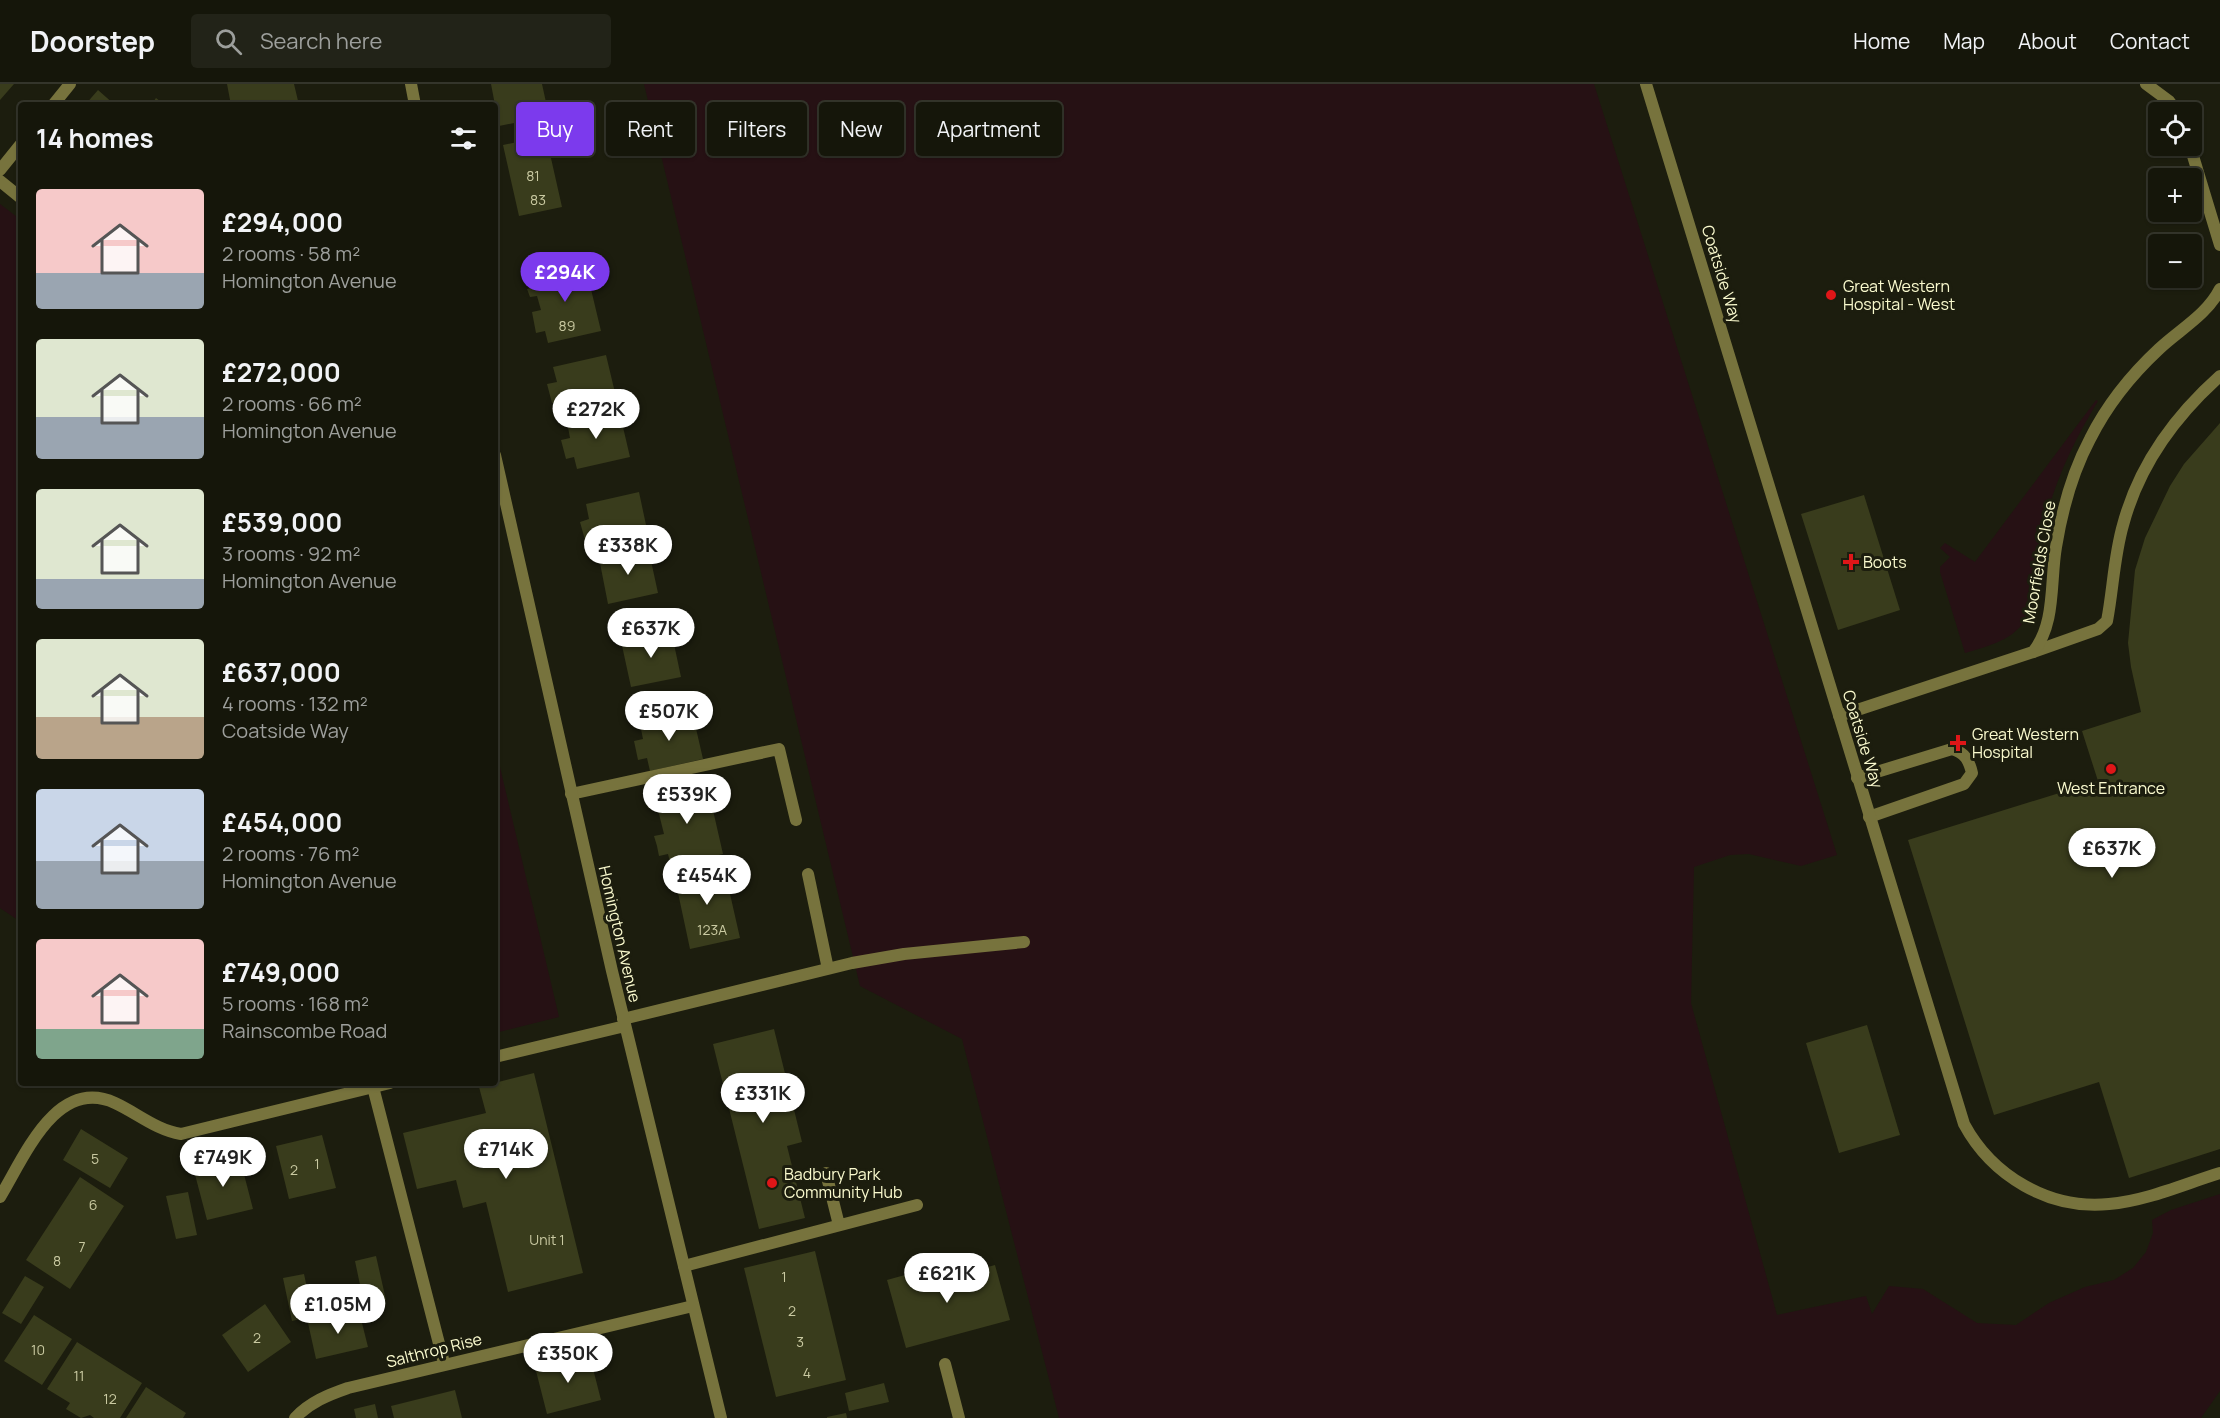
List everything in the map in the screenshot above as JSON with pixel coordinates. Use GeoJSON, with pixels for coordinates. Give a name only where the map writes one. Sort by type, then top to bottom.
{"type":"FeatureCollection","features":[{"type":"Feature","properties":{"kind":"street"},"geometry":{"type":"LineString","coordinates":[[55,102],[70,84]]}},
{"type":"Feature","properties":{"kind":"street"},"geometry":{"type":"LineString","coordinates":[[411,84],[415,102]]}},
{"type":"Feature","properties":{"kind":"street","name":"Coatside Way"},"geometry":{"type":"LineString","coordinates":[[1646,84],[1964,1124],[1974,1143],[1989,1161],[2031,1190],[2086,1206],[2136,1199],[2220,1173]]}},
{"type":"Feature","properties":{"kind":"street"},"geometry":{"type":"LineString","coordinates":[[2146,84],[2170,102]]}},
{"type":"Feature","properties":{"kind":"street"},"geometry":{"type":"LineString","coordinates":[[0,170],[18,148]]}},
{"type":"Feature","properties":{"kind":"street"},"geometry":{"type":"LineString","coordinates":[[2193,156],[2220,245]]}},
{"type":"Feature","properties":{"kind":"street"},"geometry":{"type":"LineString","coordinates":[[0,181],[18,196]]}},
{"type":"Feature","properties":{"kind":"street","name":"Moorfields Close"},"geometry":{"type":"LineString","coordinates":[[2033,652],[2045,633],[2062,511],[2090,438],[2113,399],[2126,383],[2159,349],[2209,307],[2220,289]]}},
{"type":"Feature","properties":{"kind":"street"},"geometry":{"type":"LineString","coordinates":[[1839,716],[2098,629],[2107,621],[2122,526],[2143,470],[2179,415],[2220,376]]}},
{"type":"Feature","properties":{"kind":"street","name":"Homington Avenue"},"geometry":{"type":"LineString","coordinates":[[498,468],[624,1022],[721,1418]]}},
{"type":"Feature","properties":{"kind":"street"},"geometry":{"type":"LineString","coordinates":[[571,794],[778,748],[796,820]]}},
{"type":"Feature","properties":{"kind":"street"},"geometry":{"type":"LineString","coordinates":[[1857,778],[1952,749],[1960,752],[1970,765],[1972,773],[1964,784],[1869,817]]}},
{"type":"Feature","properties":{"kind":"street"},"geometry":{"type":"LineString","coordinates":[[808,874],[828,969]]}},
{"type":"Feature","properties":{"kind":"street"},"geometry":{"type":"LineString","coordinates":[[498,1056],[828,969],[904,954],[1024,942]]}},
{"type":"Feature","properties":{"kind":"street"},"geometry":{"type":"LineString","coordinates":[[0,1197],[50,1118],[69,1102],[82,1099],[105,1099],[163,1129],[181,1134],[377,1086]]}},
{"type":"Feature","properties":{"kind":"street"},"geometry":{"type":"LineString","coordinates":[[373,1087],[444,1363]]}},
{"type":"Feature","properties":{"kind":"street"},"geometry":{"type":"LineString","coordinates":[[826,1173],[839,1225]]}},
{"type":"Feature","properties":{"kind":"street"},"geometry":{"type":"LineString","coordinates":[[684,1266],[917,1205]]}},
{"type":"Feature","properties":{"kind":"street","name":"Salthrop Rise"},"geometry":{"type":"LineString","coordinates":[[295,1418],[305,1407],[340,1391],[444,1363],[693,1305]]}},
{"type":"Feature","properties":{"kind":"street"},"geometry":{"type":"LineString","coordinates":[[945,1364],[959,1418]]}},
{"type":"Feature","properties":{"kind":"shaded area"},"geometry":{"type":"Polygon","coordinates":[[[644,84],[1594,84],[1837,855],[1801,866],[1749,854],[1730,855],[1694,867],[1691,1003],[1777,1315],[1866,1296],[1872,1314],[1889,1286],[1923,1289],[1977,1323],[2016,1325],[2049,1303],[2085,1287],[2114,1280],[2133,1268],[2146,1252],[2153,1233],[2152,1220],[2171,1210],[2220,1194],[2220,1391],[2201,1418],[1059,1418],[962,1039],[860,986],[661,156],[695,156],[695,102],[648,102],[644,84]]]}},
{"type":"Feature","properties":{"kind":"shaded area"},"geometry":{"type":"Polygon","coordinates":[[[0,204],[18,218],[18,920],[0,908],[0,204]]]}},
{"type":"Feature","properties":{"kind":"shaded area"},"geometry":{"type":"Polygon","coordinates":[[[2096,400],[2098,401],[2064,466],[2051,500],[2040,546],[2031,608],[2027,617],[2022,625],[2008,637],[1992,645],[1965,653],[1940,572],[1940,567],[1950,557],[1940,548],[1945,543],[1975,562],[2096,400]]]}},
{"type":"Feature","properties":{"kind":"shaded area"},"geometry":{"type":"Polygon","coordinates":[[[498,759],[559,1017],[498,1032],[498,759]]]}},
{"type":"Feature","properties":{"kind":"building"},"geometry":{"type":"Polygon","coordinates":[[[0,84],[14,84],[0,100],[0,84]]]}},
{"type":"Feature","properties":{"kind":"building"},"geometry":{"type":"Polygon","coordinates":[[[227,84],[294,84],[298,102],[230,102],[227,84]]]}},
{"type":"Feature","properties":{"kind":"building"},"geometry":{"type":"Polygon","coordinates":[[[491,84],[542,84],[546,102],[516,102],[516,123],[499,126],[498,102],[494,102],[491,84]]]}},
{"type":"Feature","properties":{"kind":"building"},"geometry":{"type":"Polygon","coordinates":[[[98,90],[112,102],[88,102],[98,90]]]}},
{"type":"Feature","properties":{"kind":"building"},"geometry":{"type":"Polygon","coordinates":[[[516,142],[516,156],[551,156],[562,207],[519,216],[503,145],[516,142]]]}},
{"type":"Feature","properties":{"kind":"building"},"geometry":{"type":"Polygon","coordinates":[[[584,260],[601,331],[548,343],[545,331],[536,333],[532,312],[541,310],[537,296],[530,297],[527,289],[537,286],[533,272],[584,260]]]}},
{"type":"Feature","properties":{"kind":"building"},"geometry":{"type":"Polygon","coordinates":[[[606,355],[617,401],[564,413],[561,401],[552,403],[547,384],[557,382],[553,367],[606,355]]]}},
{"type":"Feature","properties":{"kind":"building"},"geometry":{"type":"Polygon","coordinates":[[[619,410],[630,457],[577,469],[574,457],[566,459],[561,440],[570,438],[567,422],[619,410]]]}},
{"type":"Feature","properties":{"kind":"building"},"geometry":{"type":"Polygon","coordinates":[[[2220,423],[2220,1149],[2129,1178],[2099,1082],[1994,1115],[1908,840],[2098,781],[2082,731],[2141,712],[2128,643],[2135,570],[2145,538],[2170,486],[2184,464],[2220,423]]]}},
{"type":"Feature","properties":{"kind":"building"},"geometry":{"type":"Polygon","coordinates":[[[639,492],[649,539],[596,551],[593,538],[585,540],[580,522],[589,519],[586,504],[639,492]]]}},
{"type":"Feature","properties":{"kind":"building","name":"Boots"},"geometry":{"type":"Polygon","coordinates":[[[1864,495],[1900,610],[1838,630],[1801,514],[1864,495]]]}},
{"type":"Feature","properties":{"kind":"building"},"geometry":{"type":"Polygon","coordinates":[[[648,547],[658,593],[608,604],[599,558],[648,547]]]}},
{"type":"Feature","properties":{"kind":"building"},"geometry":{"type":"Polygon","coordinates":[[[671,630],[681,677],[631,687],[621,641],[671,630]]]}},
{"type":"Feature","properties":{"kind":"building"},"geometry":{"type":"Polygon","coordinates":[[[692,711],[703,759],[650,771],[647,758],[638,760],[634,741],[643,739],[640,724],[692,711]]]}},
{"type":"Feature","properties":{"kind":"building"},"geometry":{"type":"Polygon","coordinates":[[[707,784],[723,854],[671,866],[668,854],[659,856],[654,836],[664,834],[657,806],[648,808],[646,798],[707,784]]]}},
{"type":"Feature","properties":{"kind":"building"},"geometry":{"type":"Polygon","coordinates":[[[723,863],[740,938],[690,949],[674,874],[723,863]]]}},
{"type":"Feature","properties":{"kind":"building"},"geometry":{"type":"Polygon","coordinates":[[[1867,1025],[1900,1135],[1839,1153],[1806,1043],[1867,1025]]]}},
{"type":"Feature","properties":{"kind":"building"},"geometry":{"type":"Polygon","coordinates":[[[774,1029],[802,1142],[787,1146],[805,1218],[759,1229],[713,1044],[774,1029]]]}},
{"type":"Feature","properties":{"kind":"building"},"geometry":{"type":"Polygon","coordinates":[[[534,1073],[583,1273],[508,1292],[486,1202],[463,1208],[456,1180],[417,1189],[403,1133],[486,1113],[479,1087],[498,1086],[498,1082],[534,1073]]]}},
{"type":"Feature","properties":{"kind":"building"},"geometry":{"type":"Polygon","coordinates":[[[81,1129],[128,1158],[110,1188],[63,1160],[81,1129]]]}},
{"type":"Feature","properties":{"kind":"building"},"geometry":{"type":"Polygon","coordinates":[[[322,1135],[336,1188],[289,1199],[276,1146],[322,1135]]]}},
{"type":"Feature","properties":{"kind":"building"},"geometry":{"type":"Polygon","coordinates":[[[239,1155],[253,1209],[207,1220],[193,1167],[239,1155]]]}},
{"type":"Feature","properties":{"kind":"building"},"geometry":{"type":"Polygon","coordinates":[[[80,1177],[124,1206],[70,1289],[26,1260],[80,1177]]]}},
{"type":"Feature","properties":{"kind":"building"},"geometry":{"type":"Polygon","coordinates":[[[188,1192],[197,1235],[176,1239],[166,1196],[188,1192]]]}},
{"type":"Feature","properties":{"kind":"building"},"geometry":{"type":"Polygon","coordinates":[[[815,1251],[846,1380],[776,1397],[744,1268],[815,1251]]]}},
{"type":"Feature","properties":{"kind":"building"},"geometry":{"type":"Polygon","coordinates":[[[376,1256],[386,1300],[364,1304],[355,1261],[376,1256]]]}},
{"type":"Feature","properties":{"kind":"building"},"geometry":{"type":"Polygon","coordinates":[[[995,1265],[1010,1320],[906,1348],[887,1280],[937,1266],[940,1280],[995,1265]]]}},
{"type":"Feature","properties":{"kind":"building"},"geometry":{"type":"Polygon","coordinates":[[[304,1274],[313,1316],[292,1321],[283,1278],[304,1274]]]}},
{"type":"Feature","properties":{"kind":"building"},"geometry":{"type":"Polygon","coordinates":[[[25,1276],[44,1287],[21,1324],[2,1313],[25,1276]]]}},
{"type":"Feature","properties":{"kind":"building"},"geometry":{"type":"Polygon","coordinates":[[[265,1304],[291,1342],[248,1372],[222,1335],[265,1304]]]}},
{"type":"Feature","properties":{"kind":"building"},"geometry":{"type":"Polygon","coordinates":[[[359,1311],[368,1347],[316,1359],[308,1323],[359,1311]]]}},
{"type":"Feature","properties":{"kind":"building"},"geometry":{"type":"Polygon","coordinates":[[[34,1315],[72,1339],[42,1385],[4,1361],[34,1315]]]}},
{"type":"Feature","properties":{"kind":"building"},"geometry":{"type":"Polygon","coordinates":[[[77,1342],[142,1383],[120,1418],[94,1418],[90,1415],[81,1418],[66,1409],[70,1403],[47,1389],[77,1342]]]}},
{"type":"Feature","properties":{"kind":"building"},"geometry":{"type":"Polygon","coordinates":[[[589,1353],[601,1400],[547,1414],[535,1367],[589,1353]]]}},
{"type":"Feature","properties":{"kind":"building"},"geometry":{"type":"Polygon","coordinates":[[[884,1383],[889,1402],[849,1411],[845,1393],[884,1383]]]}},
{"type":"Feature","properties":{"kind":"building"},"geometry":{"type":"Polygon","coordinates":[[[146,1387],[186,1413],[183,1418],[126,1418],[146,1387]]]}},
{"type":"Feature","properties":{"kind":"building"},"geometry":{"type":"Polygon","coordinates":[[[455,1390],[462,1418],[394,1418],[391,1406],[455,1390]]]}},
{"type":"Feature","properties":{"kind":"building"},"geometry":{"type":"Polygon","coordinates":[[[375,1404],[378,1418],[356,1418],[354,1409],[375,1404]]]}},
{"type":"Feature","properties":{"kind":"building"},"geometry":{"type":"Polygon","coordinates":[[[846,1413],[847,1418],[827,1418],[827,1417],[846,1413]]]}},
{"type":"Feature","properties":{"kind":"place","name":"Great Western Hospital - West"},"geometry":{"type":"Point","coordinates":[1831,295]}},
{"type":"Feature","properties":{"kind":"place","name":"Boots"},"geometry":{"type":"Point","coordinates":[1851,562]}},
{"type":"Feature","properties":{"kind":"place","name":"Great Western Hospital"},"geometry":{"type":"Point","coordinates":[1958,743]}},
{"type":"Feature","properties":{"kind":"place","name":"West Entrance"},"geometry":{"type":"Point","coordinates":[2111,769]}},
{"type":"Feature","properties":{"kind":"place","name":"Badbury Park Community Hub"},"geometry":{"type":"Point","coordinates":[772,1183]}}]}
